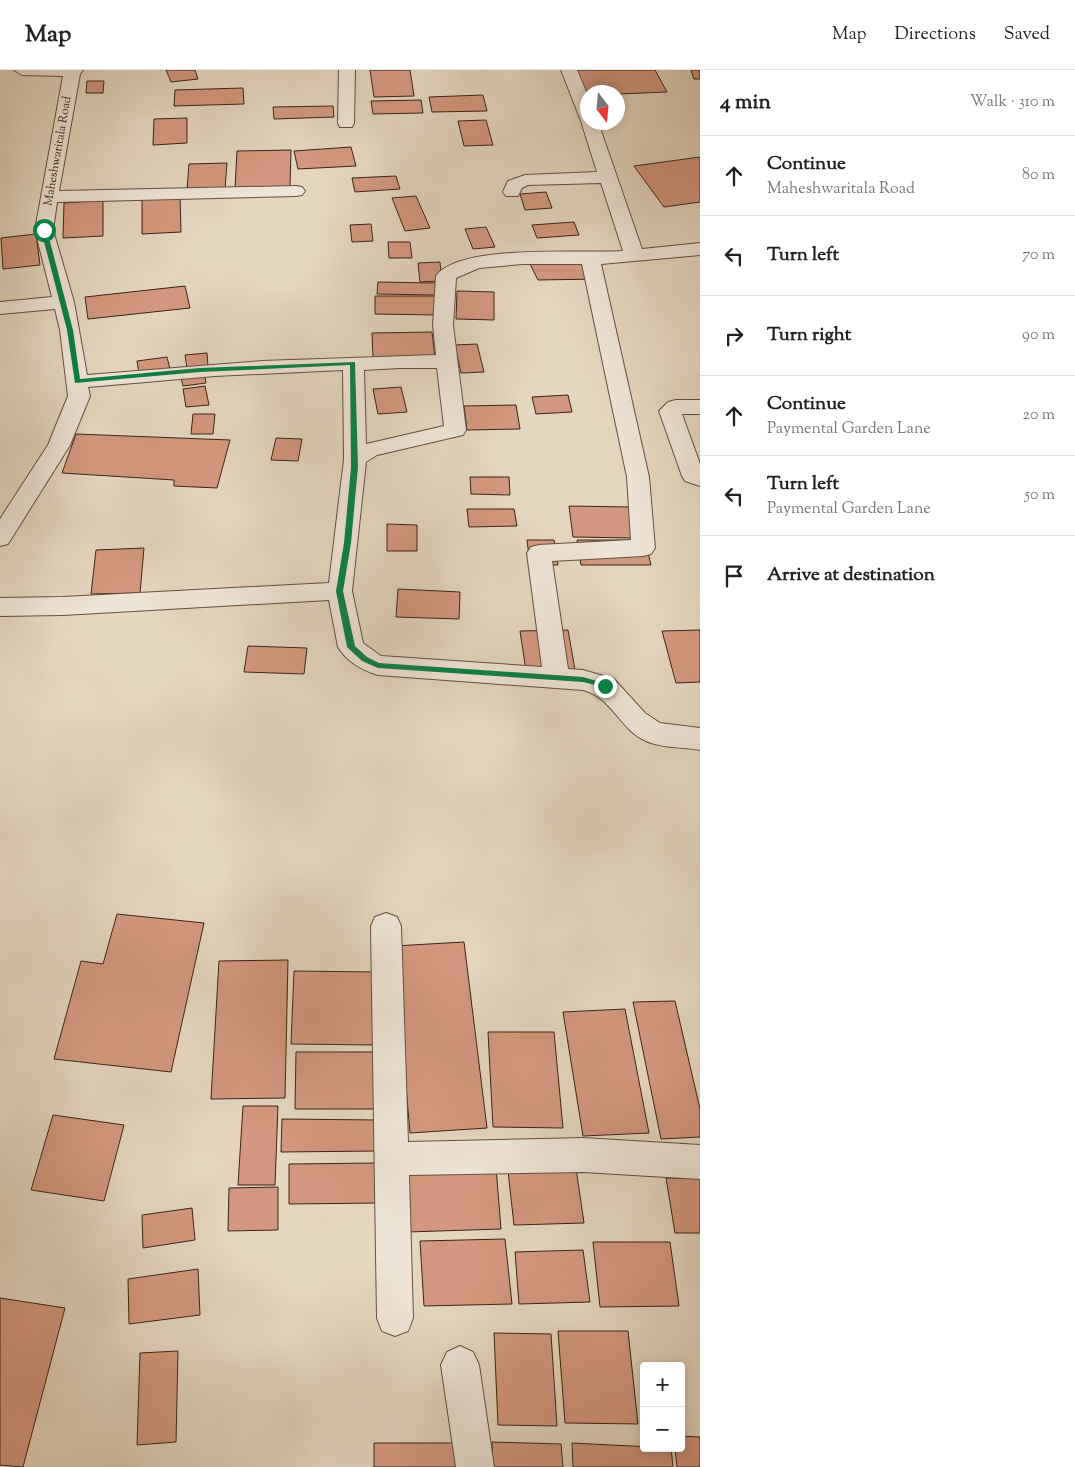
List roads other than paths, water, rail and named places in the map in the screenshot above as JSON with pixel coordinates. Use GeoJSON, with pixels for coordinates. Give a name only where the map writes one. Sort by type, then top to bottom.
{"type":"FeatureCollection","features":[{"type":"Feature","properties":{"kind":"street"},"geometry":{"type":"LineString","coordinates":[[22,70],[73,71]]}},
{"type":"Feature","properties":{"kind":"street"},"geometry":{"type":"LineString","coordinates":[[346,123],[347,70]]}},
{"type":"Feature","properties":{"kind":"street"},"geometry":{"type":"LineString","coordinates":[[569,70],[580,98]]}},
{"type":"Feature","properties":{"kind":"street","name":"Maheshwaritala Road"},"geometry":{"type":"LineString","coordinates":[[0,538],[59,446],[79,396],[64,302],[44,230],[73,71]]}},
{"type":"Feature","properties":{"kind":"street"},"geometry":{"type":"LineString","coordinates":[[592,130],[634,255]]}},
{"type":"Feature","properties":{"kind":"street"},"geometry":{"type":"LineString","coordinates":[[512,192],[514,185],[525,180],[608,177]]}},
{"type":"Feature","properties":{"kind":"street"},"geometry":{"type":"LineString","coordinates":[[49,197],[296,191]]}},
{"type":"Feature","properties":{"kind":"street"},"geometry":{"type":"LineString","coordinates":[[355,459],[370,450],[455,430],[443,325],[446,276],[451,271],[460,266],[490,261],[590,258],[700,249]]}},
{"type":"Feature","properties":{"kind":"street"},"geometry":{"type":"LineString","coordinates":[[556,678],[540,553],[643,548],[638,477],[590,258]]}},
{"type":"Feature","properties":{"kind":"street"},"geometry":{"type":"LineString","coordinates":[[0,308],[64,302]]}},
{"type":"Feature","properties":{"kind":"street"},"geometry":{"type":"LineString","coordinates":[[77,382],[200,370],[353,363],[446,362]]}},
{"type":"Feature","properties":{"kind":"street"},"geometry":{"type":"LineString","coordinates":[[353,363],[355,459],[347,543],[340,591],[351,647],[365,659],[378,666],[583,680],[605,686],[636,720],[654,733],[700,739]]}},
{"type":"Feature","properties":{"kind":"street"},"geometry":{"type":"LineString","coordinates":[[700,408],[676,407],[670,411],[693,476],[700,478]]}},
{"type":"Feature","properties":{"kind":"street"},"geometry":{"type":"LineString","coordinates":[[0,607],[63,606],[340,591]]}},
{"type":"Feature","properties":{"kind":"street"},"geometry":{"type":"LineString","coordinates":[[386,926],[395,1318]]}},
{"type":"Feature","properties":{"kind":"street"},"geometry":{"type":"LineString","coordinates":[[392,1158],[583,1155],[700,1162]]}},
{"type":"Feature","properties":{"kind":"street"},"geometry":{"type":"LineString","coordinates":[[460,1366],[475,1467]]}}]}
